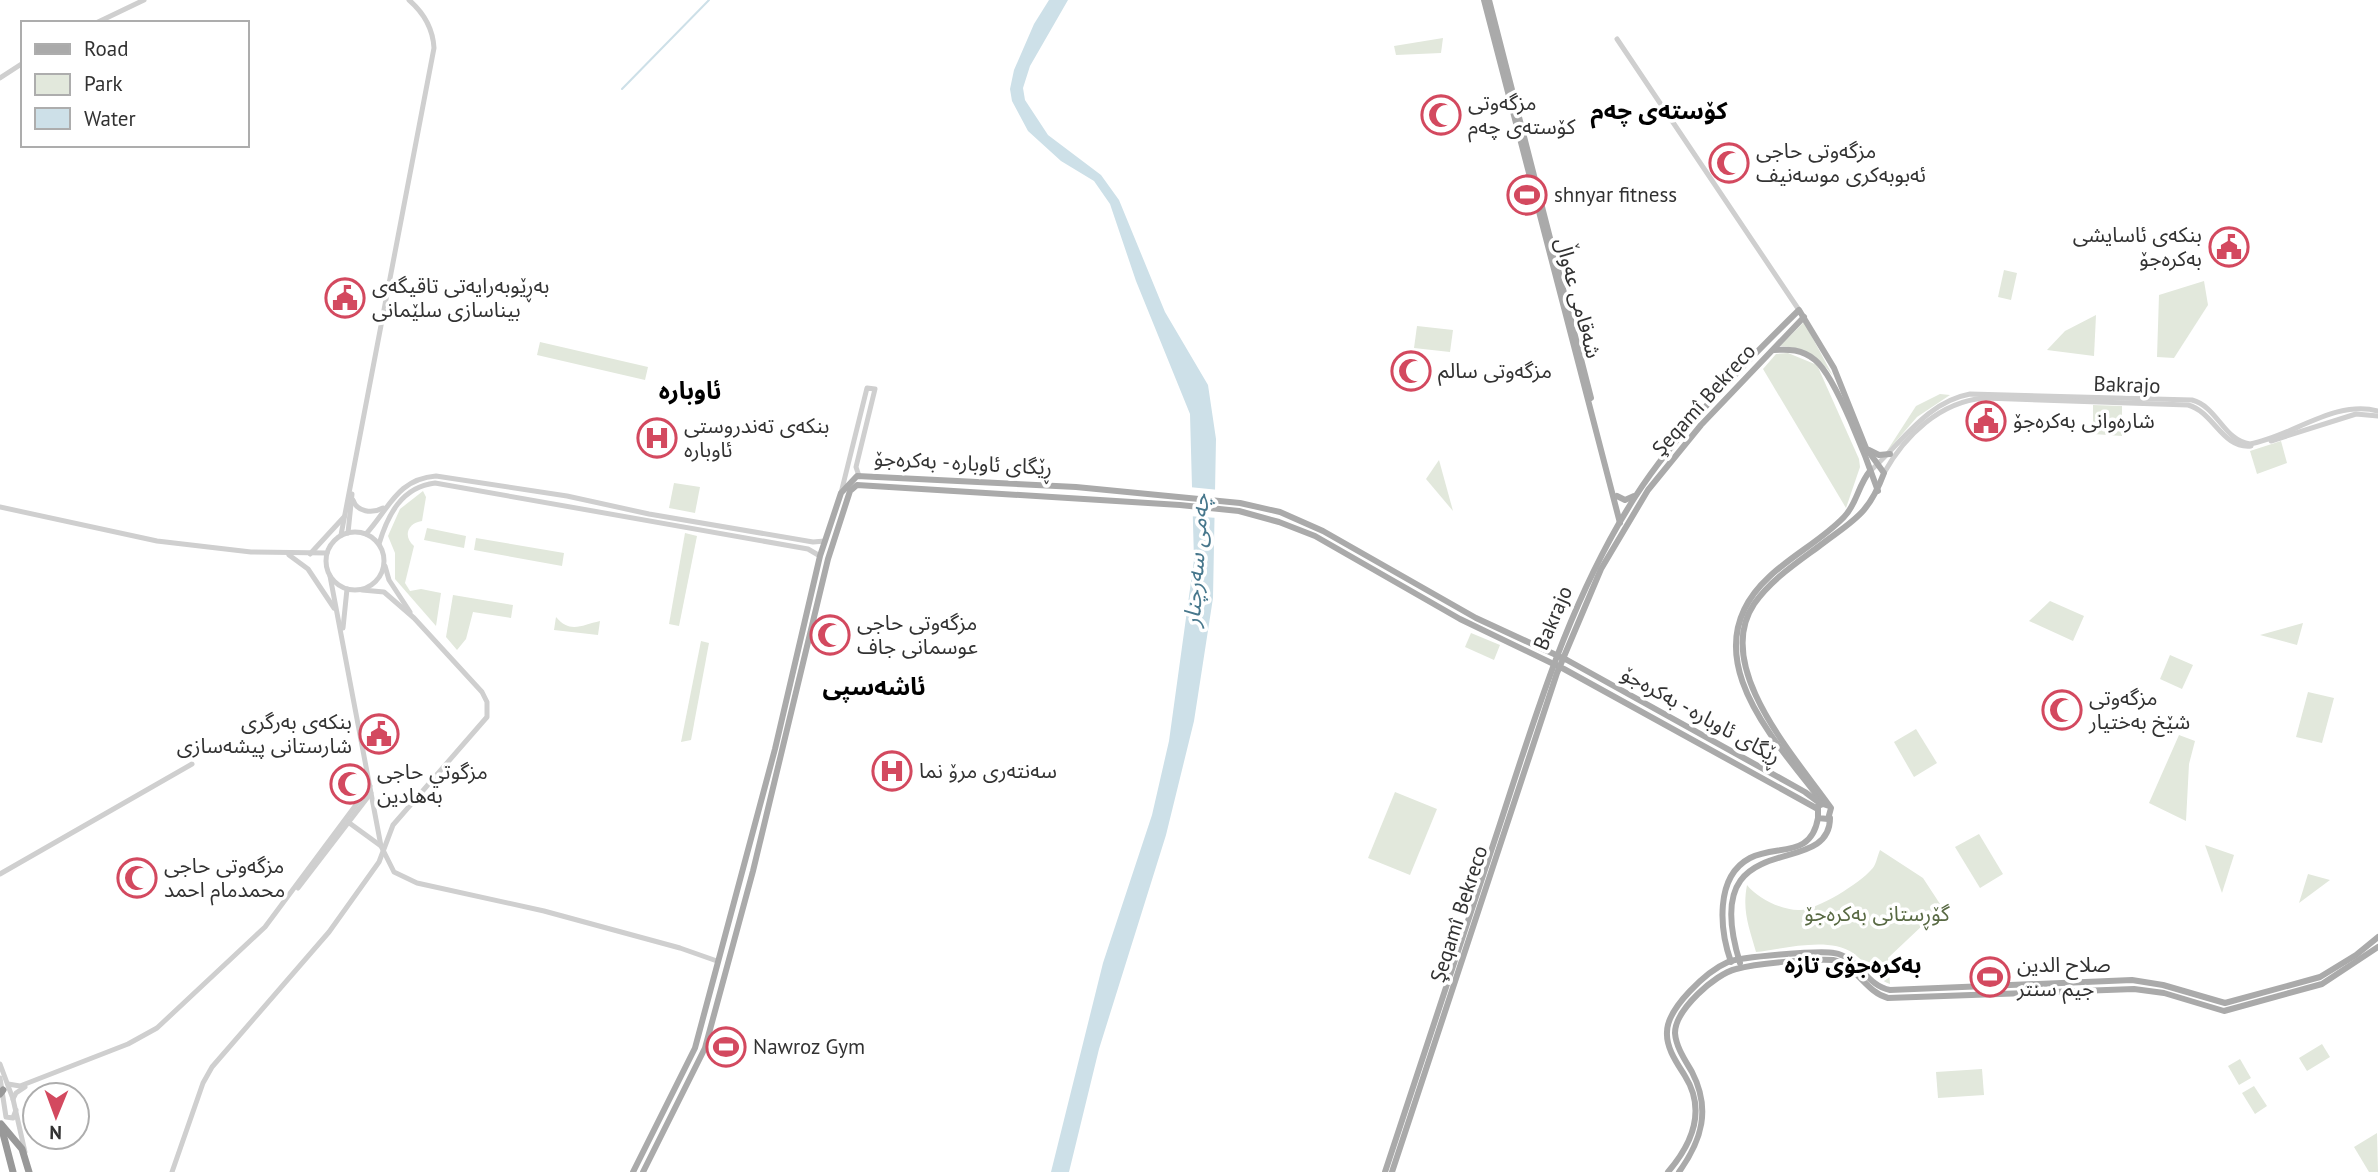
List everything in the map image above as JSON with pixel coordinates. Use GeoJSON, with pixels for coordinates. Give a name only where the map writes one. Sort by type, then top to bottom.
{"type":"FeatureCollection","features":[{"type":"Feature","properties":{"kind":"highway"},"geometry":{"type":"LineString","coordinates":[[1,1123],[27,1166]]}},
{"type":"Feature","properties":{"kind":"highway"},"geometry":{"type":"LineString","coordinates":[[1,1123],[13,1172]]}},
{"type":"Feature","properties":{"kind":"main road","name":"شەقامی عەواڵ"},"geometry":{"type":"LineString","coordinates":[[1486,0],[1624,522]]}},
{"type":"Feature","properties":{"kind":"main road","name":"شەقامی عەواڵ"},"geometry":{"type":"LineString","coordinates":[[1486,0],[1624,522]]}},
{"type":"Feature","properties":{"kind":"main road"},"geometry":{"type":"LineString","coordinates":[[1799,310],[1834,368],[1866,448],[1884,472]]}},
{"type":"Feature","properties":{"kind":"main road","name":"Bakrajo"},"geometry":{"type":"LineString","coordinates":[[1385,1172],[1581,595],[1633,508],[1636,496],[1695,421],[1799,310]]}},
{"type":"Feature","properties":{"kind":"main road","name":"Şeqamî Bekreco"},"geometry":{"type":"LineString","coordinates":[[1633,508],[1701,425],[1804,317]]}},
{"type":"Feature","properties":{"kind":"main road"},"geometry":{"type":"LineString","coordinates":[[1787,322],[1793,328]]}},
{"type":"Feature","properties":{"kind":"main road"},"geometry":{"type":"LineString","coordinates":[[1774,350],[1790,349],[1805,353],[1815,360],[1830,379],[1878,491]]}},
{"type":"Feature","properties":{"kind":"main road"},"geometry":{"type":"LineString","coordinates":[[1866,448],[1879,455],[1890,454]]}},
{"type":"Feature","properties":{"kind":"main road"},"geometry":{"type":"LineString","coordinates":[[1761,714],[1745,692],[1738,662],[1737,636],[1744,609],[1770,576],[1850,511],[1870,471]]}},
{"type":"Feature","properties":{"kind":"main road","name":"Bakrajo"},"geometry":{"type":"LineString","coordinates":[[1822,805],[1761,714],[1745,664],[1744,639],[1750,612],[1774,581],[1858,518],[1878,491],[1884,472]]}},
{"type":"Feature","properties":{"kind":"main road","name":"ڕێگای ئاوبارە - بەکرەجۆ"},"geometry":{"type":"LineString","coordinates":[[632,1172],[692,1055],[775,749],[821,554],[841,493],[849,482],[859,476],[938,478],[1264,508],[1303,521],[1476,618],[1559,657],[1822,805]]}},
{"type":"Feature","properties":{"kind":"main road"},"geometry":{"type":"LineString","coordinates":[[938,478],[938,488]]}},
{"type":"Feature","properties":{"kind":"main road","name":"ڕێگای ئاوبارە - بەکرەجۆ"},"geometry":{"type":"LineString","coordinates":[[828,559],[850,491],[855,486],[1176,501]]}},
{"type":"Feature","properties":{"kind":"main road"},"geometry":{"type":"LineString","coordinates":[[1617,496],[1625,500],[1636,496]]}},
{"type":"Feature","properties":{"kind":"main road","name":"ڕێگای ئاوبارە - بەکرەجۆ"},"geometry":{"type":"LineString","coordinates":[[1222,505],[1315,536],[1460,619],[1670,721]]}},
{"type":"Feature","properties":{"kind":"main road"},"geometry":{"type":"LineString","coordinates":[[1850,511],[1858,518]]}},
{"type":"Feature","properties":{"kind":"main road"},"geometry":{"type":"LineString","coordinates":[[643,1172],[701,1058],[783,751],[828,559],[821,554]]}},
{"type":"Feature","properties":{"kind":"main road","name":"Şeqamî Bekreco"},"geometry":{"type":"LineString","coordinates":[[1392,1172],[1556,666]]}},
{"type":"Feature","properties":{"kind":"main road"},"geometry":{"type":"LineString","coordinates":[[775,749],[779,754],[783,751]]}},
{"type":"Feature","properties":{"kind":"main road"},"geometry":{"type":"LineString","coordinates":[[771,762],[778,761],[779,765]]}},
{"type":"Feature","properties":{"kind":"main road"},"geometry":{"type":"LineString","coordinates":[[1738,969],[1739,960],[1730,906],[1743,877],[1756,864],[1792,855],[1820,840],[1828,831],[1830,818],[1822,805]]}},
{"type":"Feature","properties":{"kind":"main road"},"geometry":{"type":"LineString","coordinates":[[1738,969],[1730,961],[1726,946],[1722,903],[1735,874],[1752,857],[1790,848],[1808,840],[1816,832],[1822,805]]}},
{"type":"Feature","properties":{"kind":"main road"},"geometry":{"type":"LineString","coordinates":[[1818,818],[1830,818]]}},
{"type":"Feature","properties":{"kind":"main road"},"geometry":{"type":"LineString","coordinates":[[1668,1172],[1689,1145],[1698,1128],[1694,1097],[1671,1052],[1667,1025],[1679,1003],[1730,961],[1837,961],[1848,967],[1870,990],[1888,998],[2087,985],[2102,980],[2142,980],[2225,1003],[2320,976],[2378,937]]}},
{"type":"Feature","properties":{"kind":"main road"},"geometry":{"type":"LineString","coordinates":[[1735,945],[1758,963]]}},
{"type":"Feature","properties":{"kind":"main road"},"geometry":{"type":"LineString","coordinates":[[1719,968],[1726,946]]}},
{"type":"Feature","properties":{"kind":"main road"},"geometry":{"type":"LineString","coordinates":[[2087,985],[2102,989],[2160,992],[2224,1011],[2322,984],[2378,947]]}},
{"type":"Feature","properties":{"kind":"main road"},"geometry":{"type":"LineString","coordinates":[[1679,1172],[1693,1151],[1701,1094],[1677,1044],[1675,1027],[1691,1001],[1738,969],[1758,963]]}},
{"type":"Feature","properties":{"kind":"main road"},"geometry":{"type":"LineString","coordinates":[[2102,980],[2102,989]]}},
{"type":"Feature","properties":{"kind":"main road"},"geometry":{"type":"LineString","coordinates":[[692,1055],[701,1058]]}},
{"type":"Feature","properties":{"kind":"main road"},"geometry":{"type":"LineString","coordinates":[[679,1083],[687,1088]]}},
{"type":"Feature","properties":{"kind":"street"},"geometry":{"type":"LineString","coordinates":[[100,21],[144,0]]}},
{"type":"Feature","properties":{"kind":"street"},"geometry":{"type":"LineString","coordinates":[[409,0],[426,21],[433,35],[434,48],[352,485],[341,535],[327,554],[381,846],[394,872],[417,883],[544,911],[680,947],[717,961]]}},
{"type":"Feature","properties":{"kind":"street"},"geometry":{"type":"LineString","coordinates":[[1617,39],[1799,310]]}},
{"type":"Feature","properties":{"kind":"street"},"geometry":{"type":"LineString","coordinates":[[0,78],[21,64]]}},
{"type":"Feature","properties":{"kind":"street"},"geometry":{"type":"LineString","coordinates":[[841,493],[867,388],[875,388],[857,462],[859,476]]}},
{"type":"Feature","properties":{"kind":"street","name":"Bakrajo"},"geometry":{"type":"LineString","coordinates":[[1890,454],[1929,411],[1947,400],[1969,394],[2192,400],[2205,406],[2236,439],[2250,443],[2345,412],[2367,409],[2378,414]]}},
{"type":"Feature","properties":{"kind":"street","name":"Bakrajo"},"geometry":{"type":"LineString","coordinates":[[1884,472],[1936,414],[1948,406],[1973,399],[2190,406],[2203,412],[2230,440],[2242,447],[2345,417],[2378,414]]}},
{"type":"Feature","properties":{"kind":"street"},"geometry":{"type":"LineString","coordinates":[[1870,471],[1890,454]]}},
{"type":"Feature","properties":{"kind":"street"},"geometry":{"type":"LineString","coordinates":[[366,534],[385,507],[407,484],[436,476],[813,542],[825,541]]}},
{"type":"Feature","properties":{"kind":"street"},"geometry":{"type":"LineString","coordinates":[[414,618],[389,580],[379,544],[396,505],[409,492],[426,484],[455,485],[808,549],[821,554]]}},
{"type":"Feature","properties":{"kind":"street"},"geometry":{"type":"LineString","coordinates":[[348,533],[352,485]]}},
{"type":"Feature","properties":{"kind":"street"},"geometry":{"type":"LineString","coordinates":[[352,496],[357,507],[364,510],[373,512],[385,507]]}},
{"type":"Feature","properties":{"kind":"street"},"geometry":{"type":"LineString","coordinates":[[588,510],[590,501]]}},
{"type":"Feature","properties":{"kind":"street"},"geometry":{"type":"LineString","coordinates":[[0,507],[157,541],[286,554],[327,554]]}},
{"type":"Feature","properties":{"kind":"street"},"geometry":{"type":"LineString","coordinates":[[310,554],[344,517]]}},
{"type":"Feature","properties":{"kind":"street"},"geometry":{"type":"LineString","coordinates":[[341,535],[366,534],[379,544]]}},
{"type":"Feature","properties":{"kind":"street"},"geometry":{"type":"LineString","coordinates":[[286,554],[308,569],[337,611]]}},
{"type":"Feature","properties":{"kind":"street"},"geometry":{"type":"LineString","coordinates":[[362,590],[374,583],[384,564]]}},
{"type":"Feature","properties":{"kind":"street"},"geometry":{"type":"LineString","coordinates":[[172,1172],[203,1083],[212,1067],[330,932],[384,854],[393,825],[485,722],[488,713],[482,692],[414,618],[381,590],[347,589],[330,576]]}},
{"type":"Feature","properties":{"kind":"street"},"geometry":{"type":"LineString","coordinates":[[343,638],[347,589]]}},
{"type":"Feature","properties":{"kind":"street"},"geometry":{"type":"LineString","coordinates":[[0,874],[192,764]]}},
{"type":"Feature","properties":{"kind":"street"},"geometry":{"type":"LineString","coordinates":[[13,1099],[21,1089],[128,1045],[167,1021],[260,935],[371,789]]}},
{"type":"Feature","properties":{"kind":"street"},"geometry":{"type":"LineString","coordinates":[[260,935],[371,789]]}},
{"type":"Feature","properties":{"kind":"street"},"geometry":{"type":"LineString","coordinates":[[348,822],[381,846]]}},
{"type":"Feature","properties":{"kind":"street"},"geometry":{"type":"LineString","coordinates":[[4,1089],[20,1086],[128,1045]]}},
{"type":"Feature","properties":{"kind":"street"},"geometry":{"type":"LineString","coordinates":[[0,1064],[6,1117],[13,1118],[16,1110]]}},
{"type":"Feature","properties":{"kind":"street"},"geometry":{"type":"LineString","coordinates":[[0,1078],[4,1089],[13,1099],[27,1166]]}},
{"type":"Feature","properties":{"kind":"green space"},"geometry":{"type":"Polygon","coordinates":[[[1443,38],[1441,53],[1396,55],[1394,46],[1443,38]]]}},
{"type":"Feature","properties":{"kind":"green space"},"geometry":{"type":"Polygon","coordinates":[[[2004,270],[2017,273],[2011,300],[1998,297],[2004,270]]]}},
{"type":"Feature","properties":{"kind":"green space"},"geometry":{"type":"Polygon","coordinates":[[[2204,281],[2208,305],[2174,358],[2157,357],[2159,295],[2204,281]]]}},
{"type":"Feature","properties":{"kind":"green space"},"geometry":{"type":"Polygon","coordinates":[[[2096,315],[2094,356],[2047,350],[2065,331],[2096,315]]]}},
{"type":"Feature","properties":{"kind":"green space"},"geometry":{"type":"Polygon","coordinates":[[[1804,322],[1833,376],[1810,354],[1780,346],[1804,322]]]}},
{"type":"Feature","properties":{"kind":"green space"},"geometry":{"type":"Polygon","coordinates":[[[1417,326],[1453,330],[1450,352],[1414,348],[1417,326]]]}},
{"type":"Feature","properties":{"kind":"green space"},"geometry":{"type":"Polygon","coordinates":[[[540,342],[648,367],[645,380],[537,355],[540,342]]]}},
{"type":"Feature","properties":{"kind":"green space"},"geometry":{"type":"Polygon","coordinates":[[[1788,353],[1817,365],[1859,459],[1860,467],[1846,508],[1763,369],[1776,354],[1788,353]]]}},
{"type":"Feature","properties":{"kind":"green space"},"geometry":{"type":"Polygon","coordinates":[[[1940,394],[1950,395],[1917,417],[1885,454],[1916,406],[1940,394]]]}},
{"type":"Feature","properties":{"kind":"green space"},"geometry":{"type":"Polygon","coordinates":[[[2093,405],[2122,406],[2122,436],[2093,434],[2093,405]]]}},
{"type":"Feature","properties":{"kind":"green space"},"geometry":{"type":"Polygon","coordinates":[[[2281,441],[2287,463],[2257,474],[2250,451],[2281,441]]]}},
{"type":"Feature","properties":{"kind":"green space"},"geometry":{"type":"Polygon","coordinates":[[[1439,460],[1453,511],[1426,479],[1439,460]]]}},
{"type":"Feature","properties":{"kind":"green space"},"geometry":{"type":"Polygon","coordinates":[[[674,483],[700,487],[695,513],[669,508],[674,483]]]}},
{"type":"Feature","properties":{"kind":"green space"},"geometry":{"type":"Polygon","coordinates":[[[423,491],[426,497],[422,521],[413,524],[408,531],[408,539],[414,546],[405,583],[410,591],[421,589],[441,593],[436,626],[395,579],[395,553],[388,536],[400,509],[423,491]]]}},
{"type":"Feature","properties":{"kind":"green space"},"geometry":{"type":"Polygon","coordinates":[[[427,528],[466,536],[464,548],[424,540],[427,528]]]}},
{"type":"Feature","properties":{"kind":"green space"},"geometry":{"type":"Polygon","coordinates":[[[685,533],[697,536],[679,626],[669,624],[685,533]]]}},
{"type":"Feature","properties":{"kind":"green space"},"geometry":{"type":"Polygon","coordinates":[[[476,538],[564,553],[562,566],[474,550],[476,538]]]}},
{"type":"Feature","properties":{"kind":"green space"},"geometry":{"type":"Polygon","coordinates":[[[453,595],[513,605],[511,618],[473,612],[466,639],[457,650],[446,637],[453,595]]]}},
{"type":"Feature","properties":{"kind":"green space"},"geometry":{"type":"Polygon","coordinates":[[[2050,601],[2084,616],[2073,641],[2029,621],[2050,601]]]}},
{"type":"Feature","properties":{"kind":"green space"},"geometry":{"type":"Polygon","coordinates":[[[556,617],[571,627],[600,621],[598,635],[554,630],[556,617]]]}},
{"type":"Feature","properties":{"kind":"green space"},"geometry":{"type":"Polygon","coordinates":[[[2303,623],[2297,645],[2260,635],[2303,623]]]}},
{"type":"Feature","properties":{"kind":"green space"},"geometry":{"type":"Polygon","coordinates":[[[1471,633],[1500,645],[1494,660],[1465,647],[1471,633]]]}},
{"type":"Feature","properties":{"kind":"green space"},"geometry":{"type":"Polygon","coordinates":[[[701,641],[709,643],[691,740],[681,742],[701,641]]]}},
{"type":"Feature","properties":{"kind":"green space"},"geometry":{"type":"Polygon","coordinates":[[[2170,655],[2193,665],[2182,689],[2160,679],[2170,655]]]}},
{"type":"Feature","properties":{"kind":"green space"},"geometry":{"type":"Polygon","coordinates":[[[2308,692],[2334,698],[2322,743],[2296,737],[2308,692]]]}},
{"type":"Feature","properties":{"kind":"green space"},"geometry":{"type":"Polygon","coordinates":[[[1916,729],[1937,763],[1914,777],[1894,742],[1916,729]]]}},
{"type":"Feature","properties":{"kind":"green space"},"geometry":{"type":"Polygon","coordinates":[[[2179,735],[2195,741],[2189,764],[2186,821],[2149,803],[2179,735]]]}},
{"type":"Feature","properties":{"kind":"green space"},"geometry":{"type":"Polygon","coordinates":[[[1395,792],[1437,809],[1410,875],[1368,858],[1395,792]]]}},
{"type":"Feature","properties":{"kind":"green space"},"geometry":{"type":"Polygon","coordinates":[[[1979,834],[2003,874],[1980,888],[1955,847],[1979,834]]]}},
{"type":"Feature","properties":{"kind":"green space"},"geometry":{"type":"Polygon","coordinates":[[[2205,845],[2234,855],[2222,893],[2205,845]]]}},
{"type":"Feature","properties":{"kind":"green space","name":"گۆڕستانی بەکرەجۆ"},"geometry":{"type":"Polygon","coordinates":[[[1880,850],[1923,878],[1942,907],[1888,958],[1890,984],[1879,978],[1853,953],[1831,945],[1806,945],[1756,952],[1746,911],[1747,885],[1757,895],[1778,906],[1793,910],[1807,909],[1838,895],[1865,875],[1874,866],[1880,850]]]}},
{"type":"Feature","properties":{"kind":"green space"},"geometry":{"type":"Polygon","coordinates":[[[2308,874],[2330,880],[2299,903],[2308,874]]]}},
{"type":"Feature","properties":{"kind":"green space"},"geometry":{"type":"Polygon","coordinates":[[[2322,1044],[2330,1057],[2307,1071],[2299,1058],[2322,1044]]]}},
{"type":"Feature","properties":{"kind":"green space"},"geometry":{"type":"Polygon","coordinates":[[[2240,1059],[2251,1078],[2239,1085],[2228,1066],[2240,1059]]]}},
{"type":"Feature","properties":{"kind":"green space"},"geometry":{"type":"Polygon","coordinates":[[[1982,1069],[1984,1095],[1938,1098],[1936,1072],[1982,1069]]]}},
{"type":"Feature","properties":{"kind":"green space"},"geometry":{"type":"Polygon","coordinates":[[[2254,1086],[2267,1106],[2255,1114],[2242,1093],[2254,1086]]]}},
{"type":"Feature","properties":{"kind":"green space"},"geometry":{"type":"Polygon","coordinates":[[[2377,1133],[2378,1172],[2369,1172],[2354,1147],[2377,1133]]]}},
{"type":"Feature","properties":{"kind":"water","name":"چەمی سەرچنار"},"geometry":{"type":"Polygon","coordinates":[[[1049,0],[1068,0],[1030,66],[1023,88],[1025,100],[1048,135],[1101,175],[1119,200],[1165,312],[1208,385],[1216,439],[1213,598],[1194,721],[1166,835],[1099,1049],[1069,1172],[1051,1172],[1103,963],[1152,815],[1169,741],[1194,560],[1190,414],[1136,281],[1110,204],[1094,181],[1061,161],[1028,131],[1012,101],[1010,89],[1014,70],[1034,24],[1049,0]]]}},
{"type":"Feature","properties":{"kind":"pier"},"geometry":{"type":"Polygon","coordinates":[[[1189,487],[1219,490],[1218,518],[1188,516],[1189,487]]]}},
{"type":"Feature","properties":{"kind":"waterway"},"geometry":{"type":"LineString","coordinates":[[622,89],[709,0]]}},
{"type":"Feature","properties":{"kind":"place","name":"مزگه‌وتی کۆستەی چەم"},"geometry":{"type":"Point","coordinates":[1441,115]}},
{"type":"Feature","properties":{"kind":"place","name":"مزگەوتی حاجی ئەبوبەکری موسەنیف"},"geometry":{"type":"Point","coordinates":[1729,163]}},
{"type":"Feature","properties":{"kind":"place","name":"shnyar fitness"},"geometry":{"type":"Point","coordinates":[1527,195]}},
{"type":"Feature","properties":{"kind":"place","name":"بنکەی ئاسایشی بەکرەجۆ"},"geometry":{"type":"Point","coordinates":[2229,247]}},
{"type":"Feature","properties":{"kind":"place","name":"بەڕێوبەرایەتی تاقیگەی بیناسازی سلێمانی"},"geometry":{"type":"Point","coordinates":[345,298]}},
{"type":"Feature","properties":{"kind":"place","name":"مزگەوتی سالم"},"geometry":{"type":"Point","coordinates":[1411,371]}},
{"type":"Feature","properties":{"kind":"place","name":"شارەوانی بەکرەجۆ"},"geometry":{"type":"Point","coordinates":[1986,421]}},
{"type":"Feature","properties":{"kind":"place","name":"بنکەی تەندروستی ئاوبارە"},"geometry":{"type":"Point","coordinates":[657,438]}},
{"type":"Feature","properties":{"kind":"place","name":"مزگەوتی حاجی عوسمانی جاف"},"geometry":{"type":"Point","coordinates":[830,635]}},
{"type":"Feature","properties":{"kind":"place","name":"مزگەوتی شێخ بەختیار"},"geometry":{"type":"Point","coordinates":[2062,710]}},
{"type":"Feature","properties":{"kind":"place","name":"بنکەی بەرگری شارستانی پیشەسازی"},"geometry":{"type":"Point","coordinates":[379,734]}},
{"type":"Feature","properties":{"kind":"place","name":"سەنتەرى مرۆ نما"},"geometry":{"type":"Point","coordinates":[892,771]}},
{"type":"Feature","properties":{"kind":"place","name":"مزگوتي حاجی بەهادین"},"geometry":{"type":"Point","coordinates":[350,784]}},
{"type":"Feature","properties":{"kind":"place","name":"مزگەوتی حاجی محمدمام احمد"},"geometry":{"type":"Point","coordinates":[137,878]}},
{"type":"Feature","properties":{"kind":"place","name":"صلاح الدين جيم سنتر"},"geometry":{"type":"Point","coordinates":[1990,977]}},
{"type":"Feature","properties":{"kind":"place","name":"Nawroz Gym"},"geometry":{"type":"Point","coordinates":[726,1047]}},
{"type":"Feature","properties":{"kind":"district","name":"کۆستەی چەم"},"geometry":{"type":"Point","coordinates":[1659,111]}},
{"type":"Feature","properties":{"kind":"district","name":"ئاوبارە"},"geometry":{"type":"Point","coordinates":[690,391]}},
{"type":"Feature","properties":{"kind":"district","name":"ئاشەسپی"},"geometry":{"type":"Point","coordinates":[874,687]}},
{"type":"Feature","properties":{"kind":"district","name":"بەکرەجۆی تازە"},"geometry":{"type":"Point","coordinates":[1853,965]}}]}
